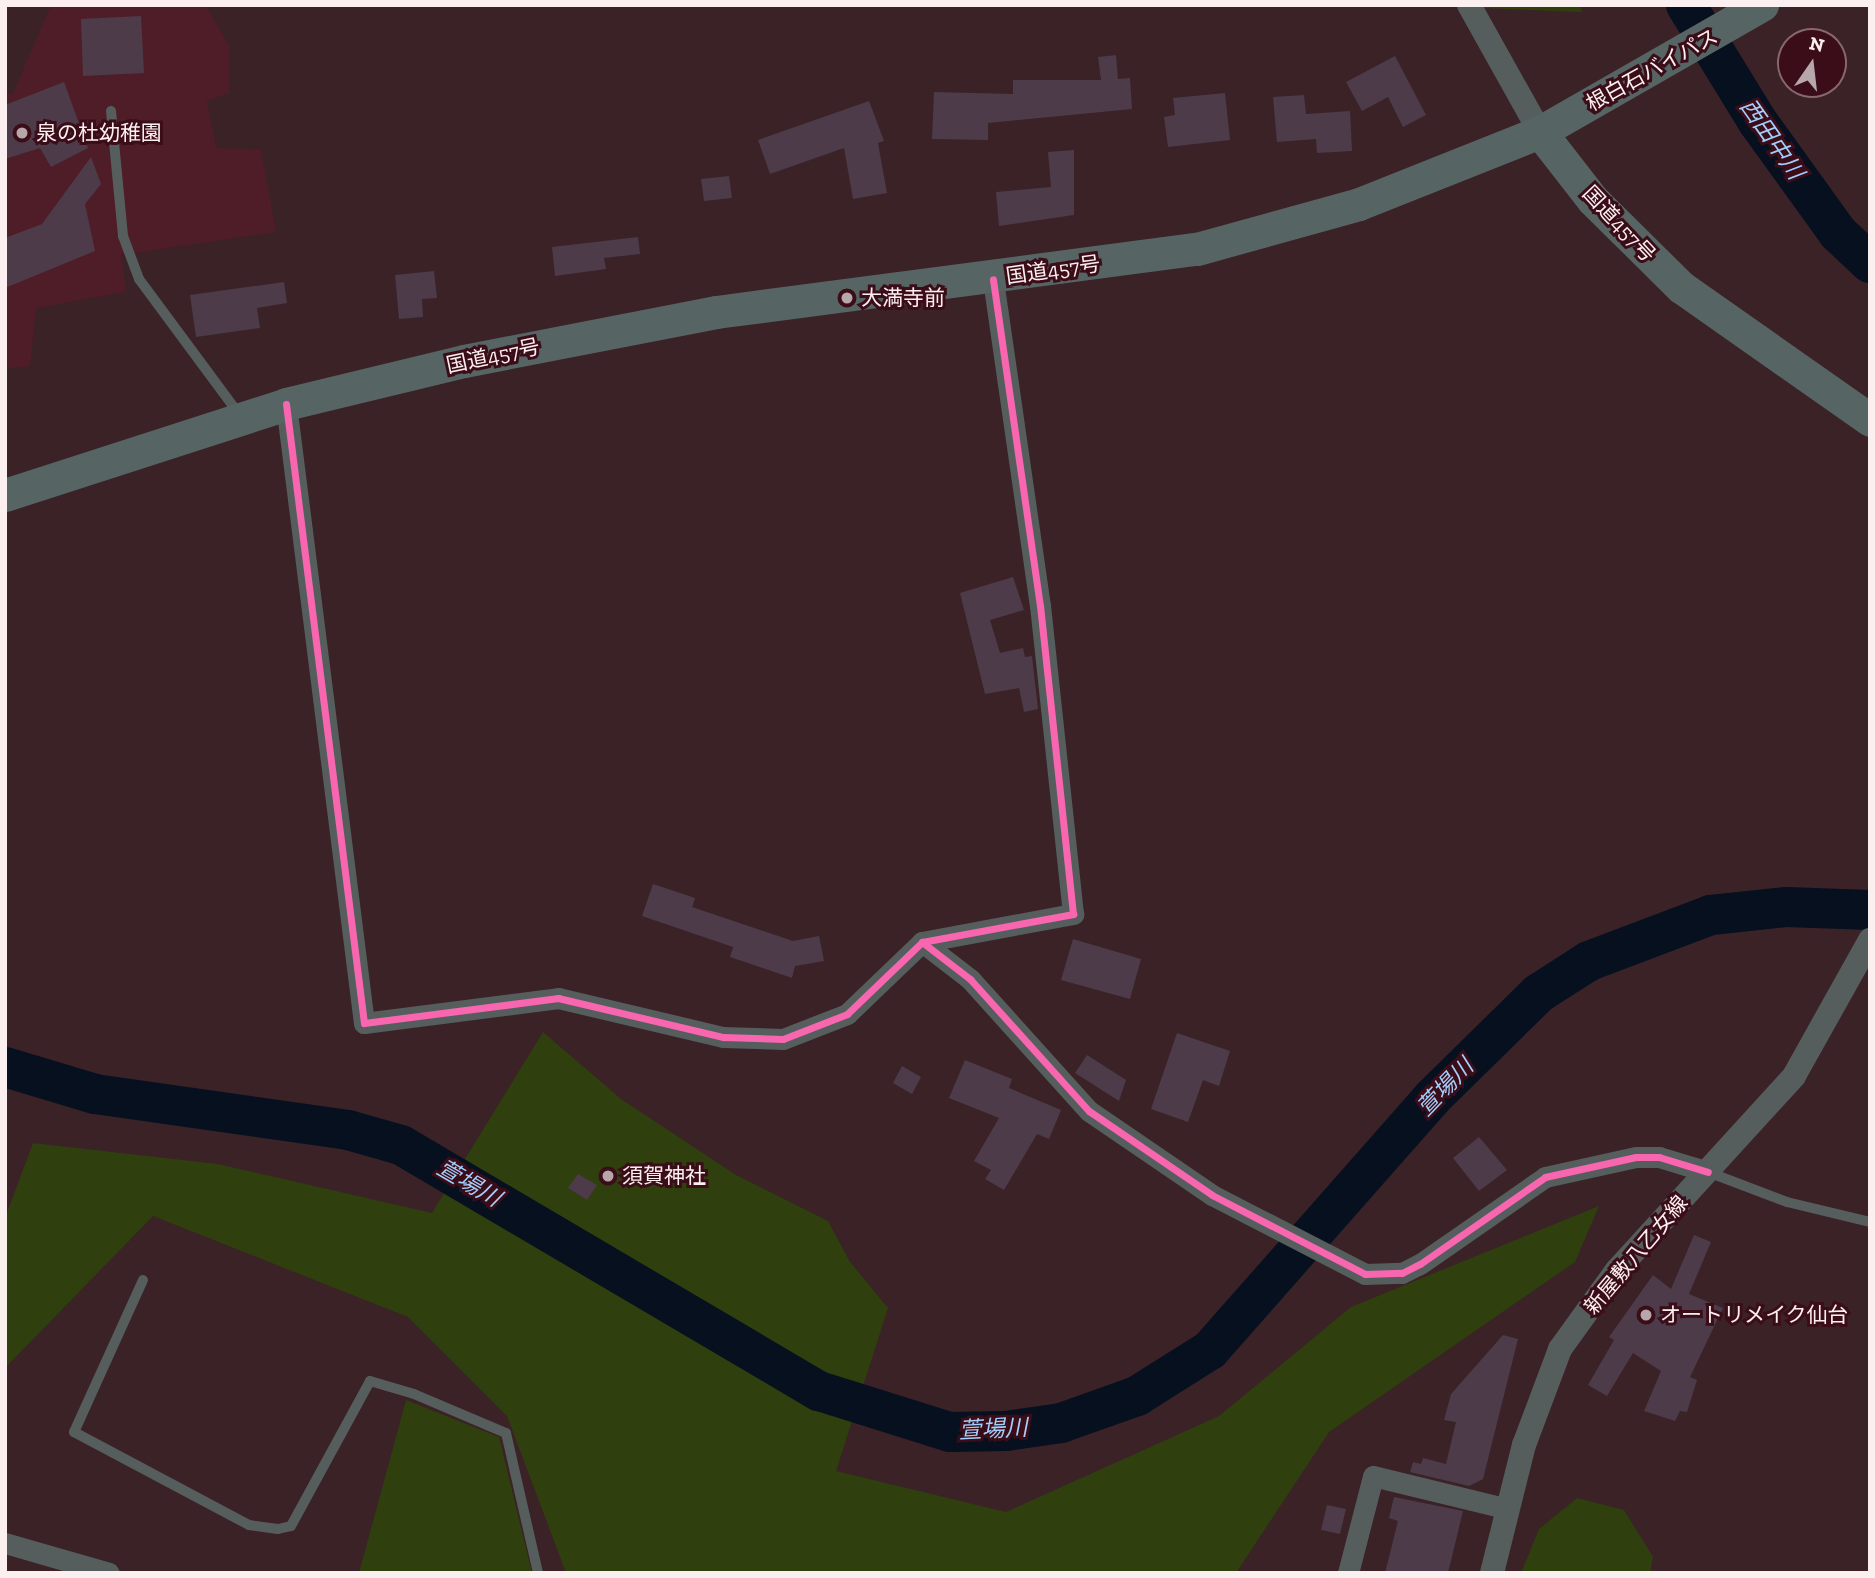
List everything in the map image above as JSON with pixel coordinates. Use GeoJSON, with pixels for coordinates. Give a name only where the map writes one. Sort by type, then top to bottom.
{"type":"FeatureCollection","features":[{"type":"Feature","properties":{"kind":"highway","name":"根白石バイパス"},"geometry":{"type":"LineString","coordinates":[[1540,132],[1669,64],[1757,8]]}},
{"type":"Feature","properties":{"kind":"highway","name":"国道457号"},"geometry":{"type":"LineString","coordinates":[[5,495],[286,404],[464,361],[716,313],[993,279],[1197,249],[1359,204],[1540,132],[1593,200],[1681,287],[1870,419]]}},
{"type":"Feature","properties":{"kind":"street"},"geometry":{"type":"LineString","coordinates":[[1469,5],[1540,132]]}},
{"type":"Feature","properties":{"kind":"street"},"geometry":{"type":"LineString","coordinates":[[286,404],[364,1023],[558,998],[723,1037],[783,1039],[847,1014],[922,942],[1073,915],[1040,606],[993,279]]}},
{"type":"Feature","properties":{"kind":"street","name":"新屋敷八乙女線"},"geometry":{"type":"LineString","coordinates":[[1492,1573],[1543,1384],[1560,1349],[1617,1270],[1794,1076],[1853,976],[1870,940]]}},
{"type":"Feature","properties":{"kind":"street"},"geometry":{"type":"LineString","coordinates":[[922,942],[970,979],[1089,1111],[1235,1207],[1365,1274],[1402,1273],[1420,1264],[1545,1177],[1636,1157],[1660,1157],[1707,1172]]}},
{"type":"Feature","properties":{"kind":"street"},"geometry":{"type":"LineString","coordinates":[[1348,1573],[1373,1476],[1508,1509]]}},
{"type":"Feature","properties":{"kind":"street"},"geometry":{"type":"LineString","coordinates":[[5,1543],[109,1573]]}},
{"type":"Feature","properties":{"kind":"lane"},"geometry":{"type":"LineString","coordinates":[[111,111],[123,236],[139,279],[242,419]]}},
{"type":"Feature","properties":{"kind":"lane"},"geometry":{"type":"LineString","coordinates":[[1707,1172],[1787,1202],[1870,1222]]}},
{"type":"Feature","properties":{"kind":"lane"},"geometry":{"type":"LineString","coordinates":[[143,1280],[75,1432],[249,1525],[278,1529],[291,1526],[370,1381],[414,1394],[506,1433],[538,1573]]}},
{"type":"Feature","properties":{"kind":"shaded area"},"geometry":{"type":"Polygon","coordinates":[[[51,5],[206,5],[229,46],[229,93],[207,101],[216,148],[261,150],[276,232],[121,255],[126,292],[36,308],[30,366],[5,369],[5,95],[13,93],[51,5]]]}},
{"type":"Feature","properties":{"kind":"green space"},"geometry":{"type":"Polygon","coordinates":[[[1407,5],[1580,5],[1582,12],[1407,5]]]}},
{"type":"Feature","properties":{"kind":"green space"},"geometry":{"type":"Polygon","coordinates":[[[543,1032],[621,1099],[736,1175],[828,1221],[850,1262],[888,1308],[836,1471],[1006,1512],[1219,1416],[1351,1307],[1599,1206],[1575,1262],[1329,1432],[1236,1573],[566,1573],[507,1416],[408,1317],[153,1216],[5,1368],[5,1218],[33,1143],[218,1164],[432,1213],[543,1032]]]}},
{"type":"Feature","properties":{"kind":"green space"},"geometry":{"type":"Polygon","coordinates":[[[406,1400],[499,1437],[532,1573],[359,1573],[406,1400]]]}},
{"type":"Feature","properties":{"kind":"green space"},"geometry":{"type":"Polygon","coordinates":[[[1577,1498],[1624,1510],[1653,1557],[1650,1573],[1521,1573],[1539,1529],[1577,1498]]]}},
{"type":"Feature","properties":{"kind":"building"},"geometry":{"type":"Polygon","coordinates":[[[141,16],[144,73],[83,76],[81,19],[141,16]]]}},
{"type":"Feature","properties":{"kind":"building"},"geometry":{"type":"Polygon","coordinates":[[[1116,55],[1118,79],[1130,78],[1132,109],[988,123],[988,140],[932,139],[934,92],[1013,94],[1013,80],[1101,80],[1098,57],[1116,55]]]}},
{"type":"Feature","properties":{"kind":"building"},"geometry":{"type":"Polygon","coordinates":[[[1395,56],[1426,115],[1403,127],[1388,97],[1362,111],[1346,82],[1395,56]]]}},
{"type":"Feature","properties":{"kind":"building"},"geometry":{"type":"Polygon","coordinates":[[[64,82],[88,148],[51,167],[40,148],[5,159],[5,105],[64,82]]]}},
{"type":"Feature","properties":{"kind":"building"},"geometry":{"type":"Polygon","coordinates":[[[1225,93],[1230,140],[1168,147],[1164,117],[1175,115],[1173,98],[1225,93]]]}},
{"type":"Feature","properties":{"kind":"building"},"geometry":{"type":"Polygon","coordinates":[[[1304,95],[1306,114],[1350,111],[1352,151],[1317,153],[1316,139],[1277,142],[1273,97],[1304,95]]]}},
{"type":"Feature","properties":{"kind":"building"},"geometry":{"type":"Polygon","coordinates":[[[869,101],[884,141],[878,143],[887,193],[853,199],[844,148],[770,174],[758,140],[869,101]]]}},
{"type":"Feature","properties":{"kind":"building"},"geometry":{"type":"Polygon","coordinates":[[[1074,150],[1074,215],[999,226],[996,192],[1051,187],[1048,152],[1074,150]]]}},
{"type":"Feature","properties":{"kind":"building"},"geometry":{"type":"Polygon","coordinates":[[[91,157],[101,184],[85,204],[95,251],[5,288],[5,238],[42,224],[91,157]]]}},
{"type":"Feature","properties":{"kind":"building"},"geometry":{"type":"Polygon","coordinates":[[[729,176],[732,198],[704,201],[701,179],[729,176]]]}},
{"type":"Feature","properties":{"kind":"building"},"geometry":{"type":"Polygon","coordinates":[[[638,237],[640,254],[604,258],[606,269],[555,276],[552,247],[638,237]]]}},
{"type":"Feature","properties":{"kind":"building"},"geometry":{"type":"Polygon","coordinates":[[[434,271],[437,298],[422,299],[423,317],[399,319],[395,275],[434,271]]]}},
{"type":"Feature","properties":{"kind":"building"},"geometry":{"type":"Polygon","coordinates":[[[284,282],[287,303],[257,308],[260,328],[196,337],[190,295],[284,282]]]}},
{"type":"Feature","properties":{"kind":"building"},"geometry":{"type":"Polygon","coordinates":[[[1013,577],[1024,610],[990,620],[1000,653],[1023,648],[1025,657],[1032,656],[1038,709],[1024,712],[1019,688],[985,694],[960,593],[1013,577]]]}},
{"type":"Feature","properties":{"kind":"building"},"geometry":{"type":"Polygon","coordinates":[[[653,884],[695,898],[692,907],[793,941],[819,936],[824,961],[795,966],[792,978],[730,957],[733,947],[642,916],[653,884]]]}},
{"type":"Feature","properties":{"kind":"building"},"geometry":{"type":"Polygon","coordinates":[[[1073,939],[1141,959],[1130,999],[1061,980],[1073,939]]]}},
{"type":"Feature","properties":{"kind":"building"},"geometry":{"type":"Polygon","coordinates":[[[1177,1033],[1230,1051],[1219,1086],[1203,1080],[1188,1122],[1151,1109],[1177,1033]]]}},
{"type":"Feature","properties":{"kind":"building"},"geometry":{"type":"Polygon","coordinates":[[[1087,1055],[1126,1080],[1119,1101],[1075,1073],[1087,1055]]]}},
{"type":"Feature","properties":{"kind":"building"},"geometry":{"type":"Polygon","coordinates":[[[965,1060],[1012,1079],[1009,1088],[1061,1110],[1049,1139],[1037,1134],[1004,1190],[985,1179],[991,1170],[974,1161],[999,1118],[949,1098],[965,1060]]]}},
{"type":"Feature","properties":{"kind":"building"},"geometry":{"type":"Polygon","coordinates":[[[902,1066],[921,1077],[912,1094],[893,1083],[902,1066]]]}},
{"type":"Feature","properties":{"kind":"building"},"geometry":{"type":"Polygon","coordinates":[[[1479,1137],[1507,1170],[1479,1191],[1453,1158],[1479,1137]]]}},
{"type":"Feature","properties":{"kind":"building"},"geometry":{"type":"Polygon","coordinates":[[[578,1174],[597,1185],[587,1200],[568,1188],[578,1174]]]}},
{"type":"Feature","properties":{"kind":"building"},"geometry":{"type":"Polygon","coordinates":[[[1694,1235],[1711,1242],[1689,1294],[1723,1308],[1690,1377],[1697,1380],[1687,1412],[1680,1411],[1675,1421],[1644,1411],[1661,1371],[1633,1353],[1607,1396],[1588,1385],[1614,1340],[1609,1337],[1653,1275],[1671,1289],[1694,1235]]]}},
{"type":"Feature","properties":{"kind":"building"},"geometry":{"type":"Polygon","coordinates":[[[1503,1335],[1518,1339],[1483,1479],[1469,1486],[1410,1472],[1413,1462],[1421,1464],[1423,1458],[1446,1464],[1456,1422],[1444,1420],[1451,1394],[1503,1335]]]}},
{"type":"Feature","properties":{"kind":"building"},"geometry":{"type":"Polygon","coordinates":[[[1394,1497],[1463,1511],[1448,1573],[1385,1573],[1398,1521],[1389,1518],[1394,1497]]]}},
{"type":"Feature","properties":{"kind":"building"},"geometry":{"type":"Polygon","coordinates":[[[1327,1505],[1346,1509],[1340,1534],[1321,1530],[1327,1505]]]}},
{"type":"Feature","properties":{"kind":"waterway","name":"西田中川"},"geometry":{"type":"LineString","coordinates":[[1686,5],[1758,122],[1838,233],[1870,263]]}},
{"type":"Feature","properties":{"kind":"waterway","name":"萱場川"},"geometry":{"type":"LineString","coordinates":[[5,1067],[95,1094],[348,1130],[401,1145],[819,1391],[950,1432],[1006,1431],[1061,1423],[1137,1396],[1210,1350],[1433,1097],[1539,993],[1589,961],[1711,915],[1786,907],[1870,910]]}},
{"type":"Feature","properties":{"kind":"cycle path"},"geometry":{"type":"LineString","coordinates":[[286,404],[364,1023],[558,998],[723,1037],[783,1039],[847,1014],[922,942],[1073,914],[1040,606],[993,279]]}},
{"type":"Feature","properties":{"kind":"cycle path"},"geometry":{"type":"LineString","coordinates":[[922,942],[970,979],[1089,1111],[1212,1195],[1365,1274],[1402,1273],[1420,1264],[1545,1177],[1636,1157],[1659,1157],[1708,1172]]}},
{"type":"Feature","properties":{"kind":"place","name":"泉の杜幼稚園"},"geometry":{"type":"Point","coordinates":[22,133]}},
{"type":"Feature","properties":{"kind":"place","name":"大満寺前"},"geometry":{"type":"Point","coordinates":[847,298]}},
{"type":"Feature","properties":{"kind":"place","name":"須賀神社"},"geometry":{"type":"Point","coordinates":[608,1176]}},
{"type":"Feature","properties":{"kind":"place","name":"オートリメイク仙台"},"geometry":{"type":"Point","coordinates":[1646,1315]}}]}
